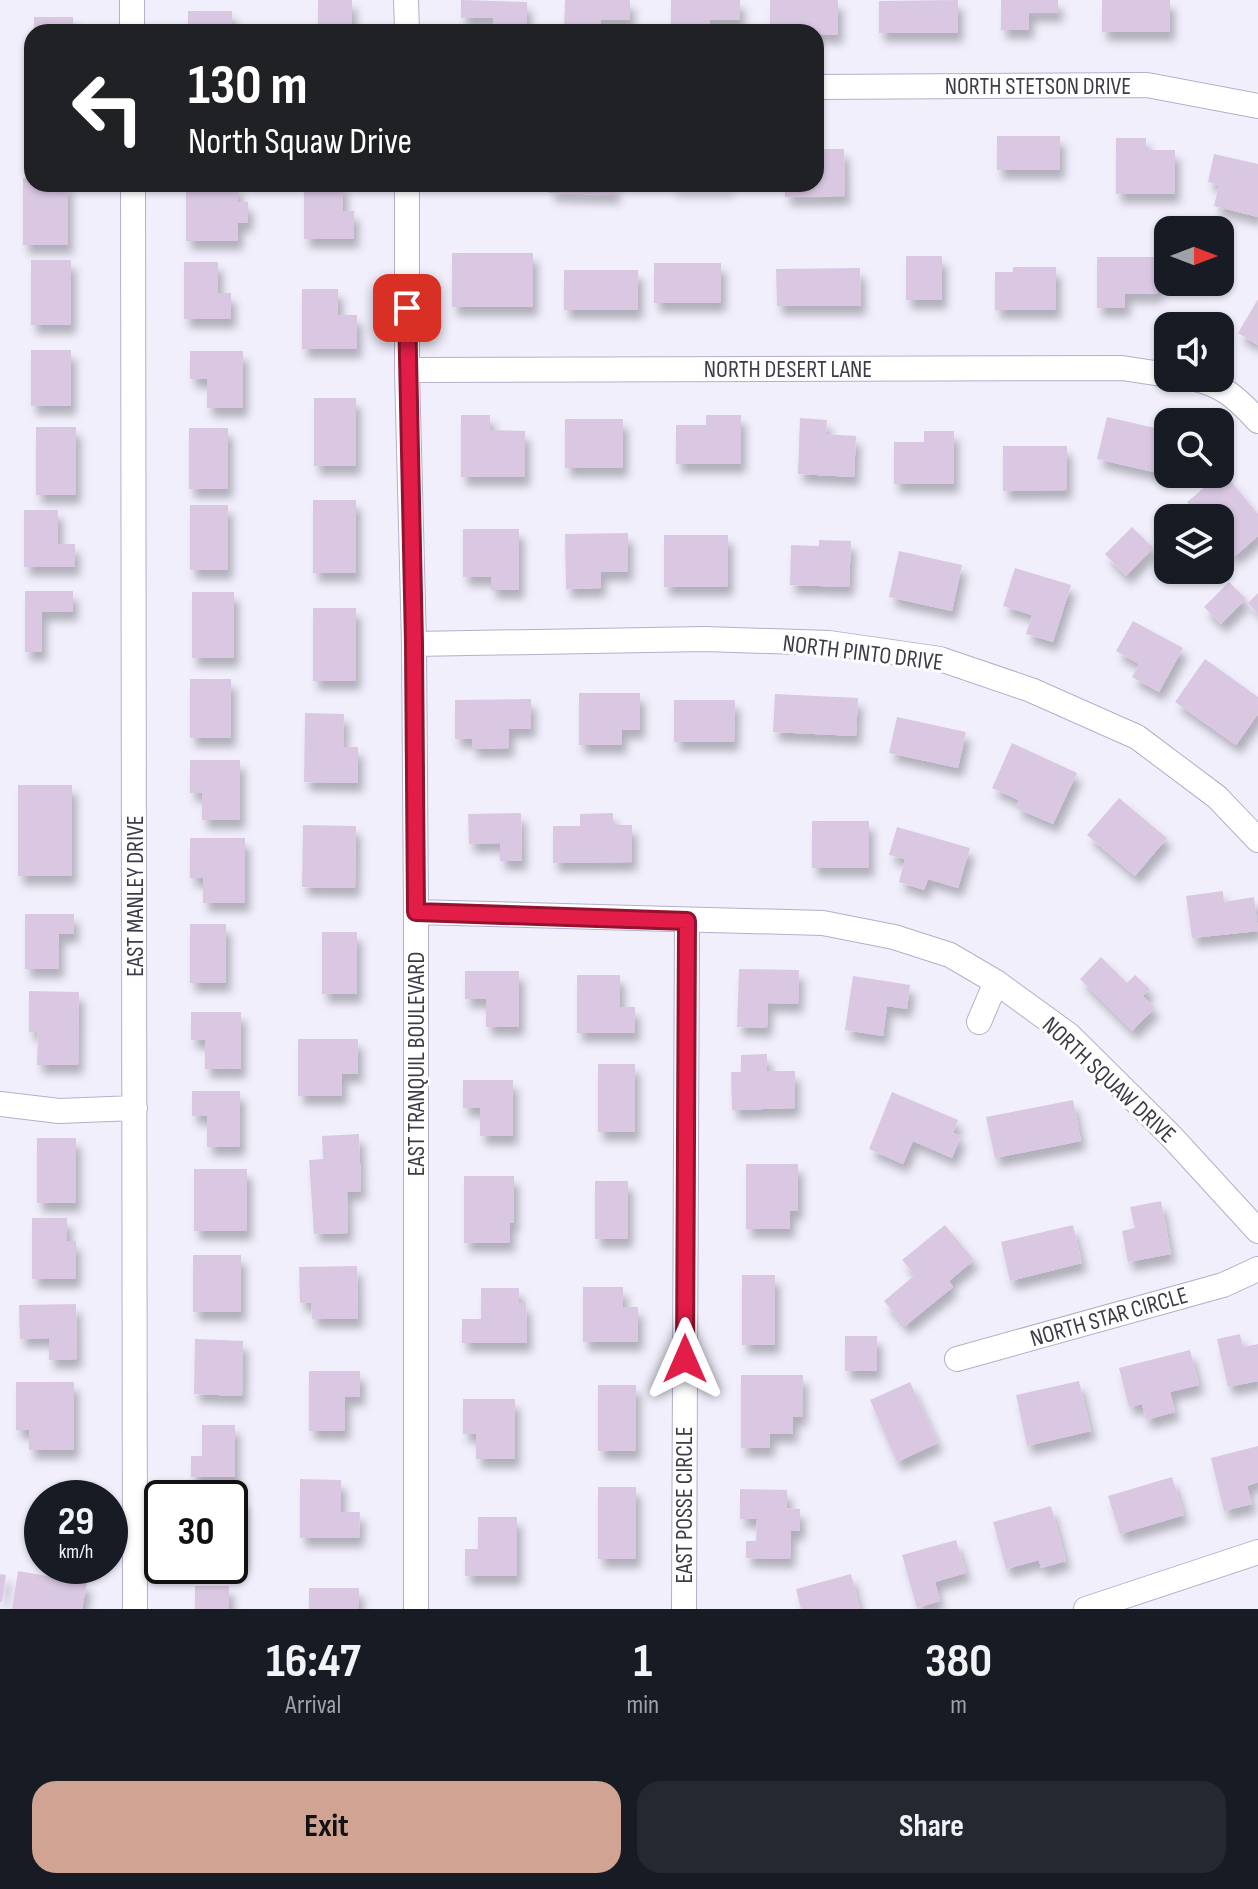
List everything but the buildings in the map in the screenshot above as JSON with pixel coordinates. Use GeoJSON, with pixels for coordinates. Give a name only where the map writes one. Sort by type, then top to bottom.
{"type":"FeatureCollection","features":[{"type":"Feature","properties":{"kind":"street"},"geometry":{"type":"LineString","coordinates":[[132,0],[132,24]]}},
{"type":"Feature","properties":{"kind":"street"},"geometry":{"type":"LineString","coordinates":[[406,0],[407,24]]}},
{"type":"Feature","properties":{"kind":"street","name":"NORTH STETSON DRIVE"},"geometry":{"type":"LineString","coordinates":[[824,87],[1147,85],[1258,106]]}},
{"type":"Feature","properties":{"kind":"street","name":"EAST MANLEY DRIVE"},"geometry":{"type":"LineString","coordinates":[[133,192],[135,1609]]}},
{"type":"Feature","properties":{"kind":"street","name":"EAST TRANQUIL BOULEVARD"},"geometry":{"type":"LineString","coordinates":[[407,192],[416,912],[416,1609]]}},
{"type":"Feature","properties":{"kind":"street","name":"NORTH DESERT LANE"},"geometry":{"type":"LineString","coordinates":[[407,370],[1122,368],[1154,373]]}},
{"type":"Feature","properties":{"kind":"street"},"geometry":{"type":"LineString","coordinates":[[1231,392],[1258,421]]}},
{"type":"Feature","properties":{"kind":"street","name":"NORTH PINTO DRIVE"},"geometry":{"type":"LineString","coordinates":[[414,644],[705,639],[829,643],[940,659],[1031,690],[1137,737],[1217,797],[1258,840]]}},
{"type":"Feature","properties":{"kind":"street","name":"NORTH SQUAW DRIVE"},"geometry":{"type":"LineString","coordinates":[[416,912],[823,923],[894,937],[950,955],[996,982],[1069,1035],[1171,1136],[1258,1231]]}},
{"type":"Feature","properties":{"kind":"street","name":"EAST POSSE CIRCLE"},"geometry":{"type":"LineString","coordinates":[[684,1609],[687,921]]}},
{"type":"Feature","properties":{"kind":"street"},"geometry":{"type":"LineString","coordinates":[[979,1022],[996,982]]}},
{"type":"Feature","properties":{"kind":"street"},"geometry":{"type":"LineString","coordinates":[[0,1104],[59,1111],[135,1108]]}},
{"type":"Feature","properties":{"kind":"street","name":"NORTH STAR CIRCLE"},"geometry":{"type":"LineString","coordinates":[[957,1359],[1223,1285],[1258,1269]]}},
{"type":"Feature","properties":{"kind":"street"},"geometry":{"type":"LineString","coordinates":[[1086,1609],[1258,1552]]}},
{"type":"Feature","properties":{"kind":"route"},"geometry":{"type":"LineString","coordinates":[[407,308],[416,912],[687,921],[685,1359]]}}]}
